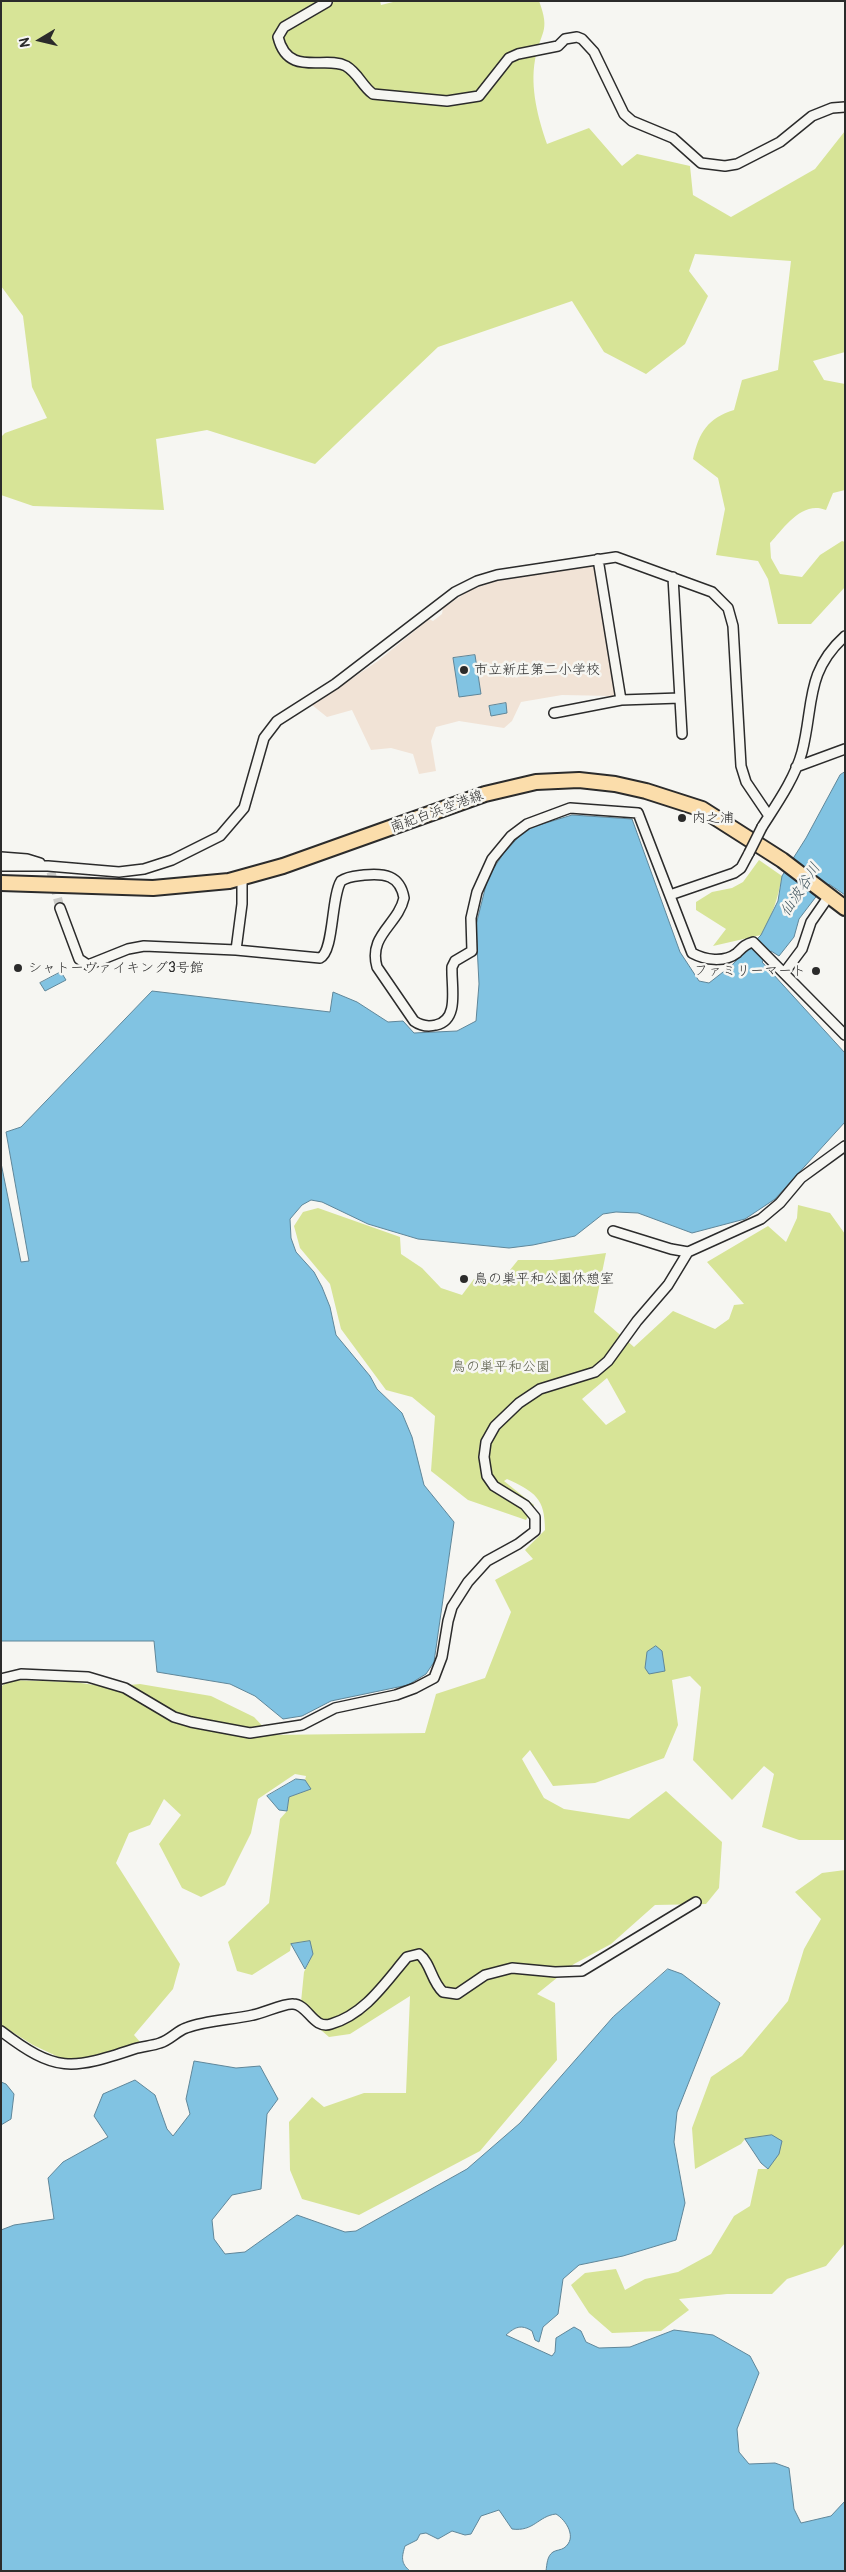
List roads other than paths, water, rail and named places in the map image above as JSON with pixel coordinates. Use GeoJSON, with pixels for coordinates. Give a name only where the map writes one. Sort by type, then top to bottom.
{"type":"FeatureCollection","features":[{"type":"Feature","properties":{"kind":"main road","name":"南紀白浜空港線"},"geometry":{"type":"LineString","coordinates":[[1,883],[153,888],[212,884],[242,878],[485,794],[550,780],[579,780],[615,784],[681,802],[708,812],[782,860],[845,908]]}},
{"type":"Feature","properties":{"kind":"street"},"geometry":{"type":"LineString","coordinates":[[327,2],[284,27],[278,37],[280,46],[291,58],[307,63],[344,65],[355,73],[363,86],[373,94],[447,101],[479,96],[509,58],[518,54],[558,46],[565,39],[576,37],[582,39],[594,52],[624,114],[632,121],[673,138],[701,163],[712,166],[737,164],[780,142],[812,116],[832,108],[845,107]]}},
{"type":"Feature","properties":{"kind":"street"},"geometry":{"type":"LineString","coordinates":[[1,866],[119,872],[144,869],[172,860],[220,836],[244,808],[264,738],[277,721],[293,709],[335,684],[455,592],[477,581],[496,575],[616,557],[712,592],[728,608],[733,626],[741,766],[746,782],[769,816]]}},
{"type":"Feature","properties":{"kind":"street"},"geometry":{"type":"LineString","coordinates":[[598,559],[622,700]]}},
{"type":"Feature","properties":{"kind":"street"},"geometry":{"type":"LineString","coordinates":[[673,578],[682,734]]}},
{"type":"Feature","properties":{"kind":"street"},"geometry":{"type":"LineString","coordinates":[[670,895],[734,873],[741,868],[796,768],[802,753],[814,684],[820,664],[831,648],[845,636]]}},
{"type":"Feature","properties":{"kind":"street"},"geometry":{"type":"LineString","coordinates":[[554,713],[622,700],[680,698]]}},
{"type":"Feature","properties":{"kind":"street"},"geometry":{"type":"LineString","coordinates":[[796,768],[845,748]]}},
{"type":"Feature","properties":{"kind":"street"},"geometry":{"type":"LineString","coordinates":[[60,908],[79,959],[88,965],[128,949],[144,946],[236,950],[322,958],[327,951],[336,893],[341,881],[355,876],[388,875],[397,881],[404,898],[378,940],[374,957],[377,967],[414,1021],[430,1026],[444,1022],[449,1017],[452,1004],[452,967],[455,962],[472,951],[473,909],[477,892],[487,868],[506,840],[527,824],[570,808],[638,813],[670,895],[685,940],[692,953],[703,958],[720,959],[732,956],[747,944],[753,942],[845,1035]]}},
{"type":"Feature","properties":{"kind":"street"},"geometry":{"type":"LineString","coordinates":[[1,856],[27,858],[49,869]]}},
{"type":"Feature","properties":{"kind":"street"},"geometry":{"type":"LineString","coordinates":[[236,950],[242,904],[242,878]]}},
{"type":"Feature","properties":{"kind":"street"},"geometry":{"type":"LineString","coordinates":[[784,973],[792,966],[802,949],[811,922],[827,894]]}},
{"type":"Feature","properties":{"kind":"street"},"geometry":{"type":"LineString","coordinates":[[613,1231],[671,1249],[688,1252],[761,1219],[780,1203],[802,1178],[845,1146]]}},
{"type":"Feature","properties":{"kind":"street"},"geometry":{"type":"LineString","coordinates":[[1,1679],[21,1674],[88,1677],[112,1682],[174,1717],[250,1733],[302,1724],[335,1708],[396,1696],[434,1678],[442,1657],[452,1608],[468,1582],[487,1561],[518,1544],[535,1531],[535,1517],[525,1505],[494,1486],[487,1476],[485,1450],[495,1426],[519,1403],[540,1389],[595,1372],[608,1361],[668,1285],[688,1252]]}},
{"type":"Feature","properties":{"kind":"street"},"geometry":{"type":"LineString","coordinates":[[1,2031],[19,2044],[49,2060],[74,2065],[160,2043],[180,2030],[201,2023],[254,2015],[293,2004],[300,2006],[316,2022],[324,2025],[332,2024],[366,2004],[407,1957],[413,1954],[420,1954],[425,1958],[433,1981],[443,1992],[457,1994],[484,1975],[512,1968],[555,1972],[582,1971],[696,1902]]}},
{"type":"Feature","properties":{"kind":"water"},"geometry":{"type":"Polygon","coordinates":[[[475,655],[481,694],[459,697],[453,658],[475,655]]]}},
{"type":"Feature","properties":{"kind":"water"},"geometry":{"type":"Polygon","coordinates":[[[506,703],[507,713],[491,716],[489,706],[506,703]]]}},
{"type":"Feature","properties":{"kind":"water","name":"仙波谷川"},"geometry":{"type":"Polygon","coordinates":[[[845,772],[845,895],[829,884],[815,898],[799,919],[794,937],[779,956],[771,951],[762,962],[845,1053],[845,1122],[775,1199],[745,1219],[692,1233],[638,1213],[616,1212],[603,1214],[575,1236],[509,1248],[418,1239],[368,1224],[322,1202],[311,1200],[302,1205],[290,1219],[291,1238],[296,1252],[314,1272],[322,1287],[330,1307],[336,1335],[370,1376],[377,1389],[402,1413],[412,1437],[424,1485],[454,1522],[434,1662],[426,1674],[408,1685],[331,1701],[302,1716],[283,1719],[255,1696],[230,1684],[157,1672],[154,1641],[1,1641],[1,1163],[21,1262],[29,1261],[6,1132],[21,1127],[152,991],[330,1012],[333,992],[357,1002],[388,1022],[403,1021],[414,1033],[457,1031],[476,1021],[479,984],[476,925],[488,877],[503,854],[526,829],[572,815],[632,819],[680,952],[699,981],[709,983],[732,965],[761,935],[778,901],[782,876],[806,838],[840,775],[845,772]]]}},
{"type":"Feature","properties":{"kind":"water"},"geometry":{"type":"Polygon","coordinates":[[[61,972],[66,980],[45,991],[40,983],[61,972]]]}},
{"type":"Feature","properties":{"kind":"water"},"geometry":{"type":"Polygon","coordinates":[[[656,1646],[662,1651],[665,1671],[649,1674],[645,1668],[647,1652],[656,1646]]]}},
{"type":"Feature","properties":{"kind":"water"},"geometry":{"type":"Polygon","coordinates":[[[296,1779],[305,1780],[311,1789],[289,1797],[287,1811],[279,1810],[267,1796],[296,1779]]]}},
{"type":"Feature","properties":{"kind":"water"},"geometry":{"type":"Polygon","coordinates":[[[310,1941],[313,1954],[305,1969],[291,1944],[310,1941]]]}},
{"type":"Feature","properties":{"kind":"water"},"geometry":{"type":"Polygon","coordinates":[[[668,1969],[682,1974],[720,2003],[677,2112],[674,2142],[685,2203],[676,2240],[623,2256],[579,2265],[563,2279],[558,2314],[543,2327],[539,2342],[535,2340],[532,2331],[521,2327],[515,2328],[506,2335],[552,2356],[555,2352],[556,2338],[574,2327],[581,2331],[586,2342],[599,2348],[630,2347],[674,2330],[713,2335],[750,2356],[759,2373],[737,2429],[739,2452],[749,2464],[775,2463],[789,2468],[794,2509],[801,2523],[831,2516],[845,2501],[845,2571],[546,2571],[551,2554],[568,2544],[570,2534],[567,2525],[556,2514],[550,2515],[526,2528],[512,2529],[499,2510],[481,2516],[471,2534],[465,2535],[452,2531],[438,2539],[426,2533],[420,2534],[417,2540],[405,2546],[403,2562],[410,2571],[1,2571],[1,2230],[14,2225],[54,2219],[48,2178],[63,2162],[108,2137],[94,2116],[103,2094],[135,2080],[155,2095],[167,2129],[173,2136],[190,2114],[186,2099],[194,2061],[236,2068],[260,2066],[278,2099],[267,2114],[261,2189],[232,2195],[212,2220],[214,2239],[225,2254],[245,2252],[297,2215],[345,2232],[356,2231],[467,2169],[520,2123],[613,2017],[668,1969]]]}},
{"type":"Feature","properties":{"kind":"water"},"geometry":{"type":"Polygon","coordinates":[[[1,2082],[6,2084],[14,2094],[11,2119],[1,2125],[1,2082]]]}},
{"type":"Feature","properties":{"kind":"water"},"geometry":{"type":"Polygon","coordinates":[[[772,2135],[782,2141],[779,2154],[768,2169],[761,2163],[745,2139],[772,2135]]]}},
{"type":"Feature","properties":{"kind":"tunnel"},"geometry":{"type":"LineString","coordinates":[[51,872],[60,908]]}},
{"type":"Feature","properties":{"kind":"place","name":"市立新庄第二小学校"},"geometry":{"type":"Point","coordinates":[464,670]}},
{"type":"Feature","properties":{"kind":"place","name":"内之浦"},"geometry":{"type":"Point","coordinates":[682,818]}},
{"type":"Feature","properties":{"kind":"place","name":"シャトーヴァイキング3号館"},"geometry":{"type":"Point","coordinates":[18,968]}},
{"type":"Feature","properties":{"kind":"place","name":"ファミリーマート"},"geometry":{"type":"Point","coordinates":[816,971]}},
{"type":"Feature","properties":{"kind":"place","name":"鳥の巣平和公園休憩室"},"geometry":{"type":"Point","coordinates":[464,1279]}},
{"type":"Feature","properties":{"kind":"park label","name":"鳥の巣平和公園"},"geometry":{"type":"Point","coordinates":[501,1367]}}]}
